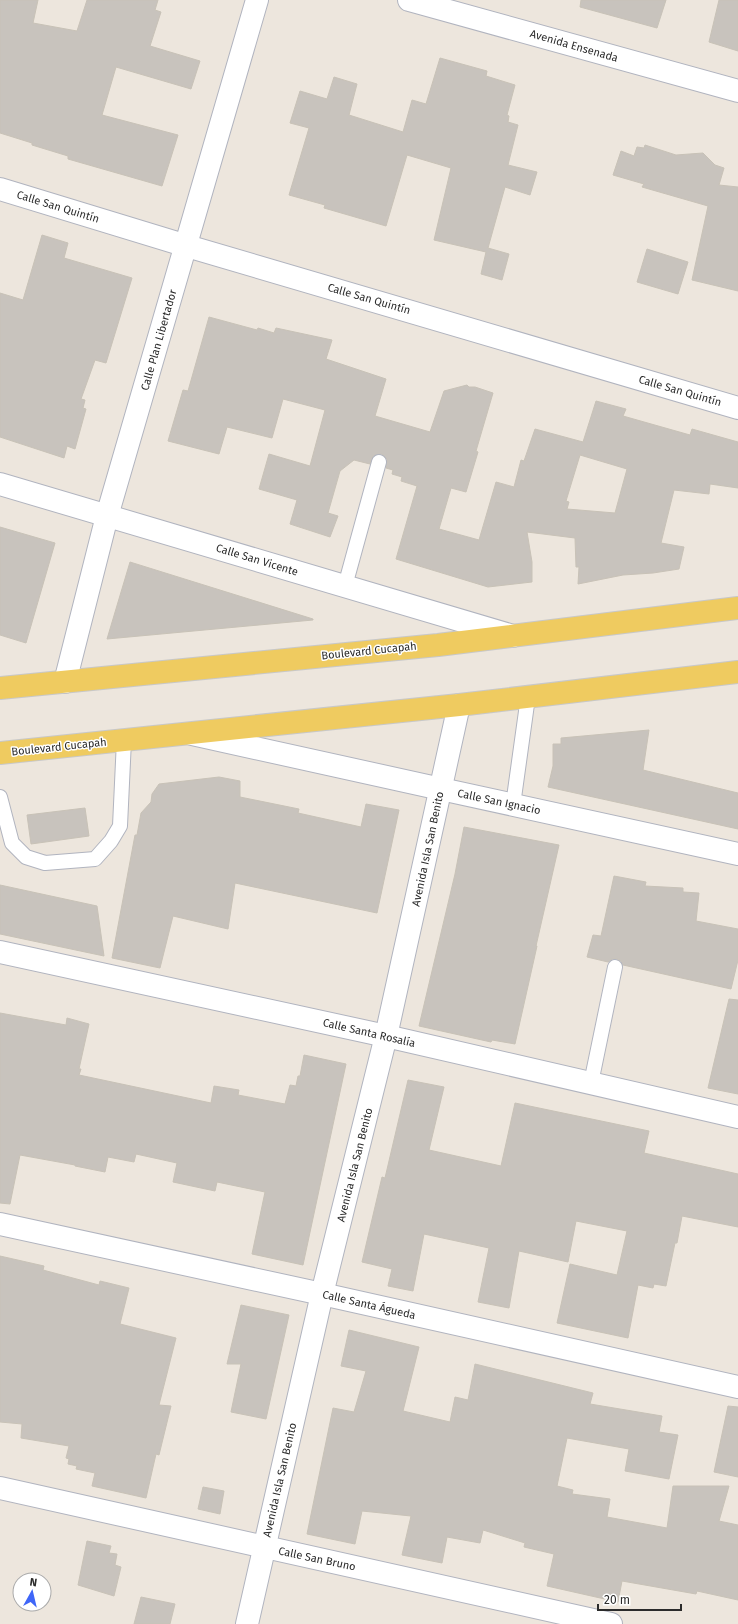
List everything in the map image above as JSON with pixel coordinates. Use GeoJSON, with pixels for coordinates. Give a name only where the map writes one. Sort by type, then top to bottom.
{"type":"FeatureCollection","features":[{"type":"Feature","properties":{"kind":"main road","name":"Boulevard Cucapah"},"geometry":{"type":"LineString","coordinates":[[0,688],[513,636],[738,608]]}},
{"type":"Feature","properties":{"kind":"main road","name":"Boulevard Cucapah"},"geometry":{"type":"LineString","coordinates":[[0,753],[459,705],[738,672]]}},
{"type":"Feature","properties":{"kind":"street","name":"Calle Plan Libertador"},"geometry":{"type":"LineString","coordinates":[[65,682],[108,516],[257,0]]}},
{"type":"Feature","properties":{"kind":"street","name":"Avenida Ensenada"},"geometry":{"type":"LineString","coordinates":[[409,0],[738,91]]}},
{"type":"Feature","properties":{"kind":"street","name":"Calle San Quintín"},"geometry":{"type":"LineString","coordinates":[[0,189],[187,246],[738,408]]}},
{"type":"Feature","properties":{"kind":"street","name":"Calle San Vicente"},"geometry":{"type":"LineString","coordinates":[[0,484],[513,636]]}},
{"type":"Feature","properties":{"kind":"street","name":"Avenida Isla San Benito"},"geometry":{"type":"LineString","coordinates":[[247,1624],[322,1294],[386,1036],[459,705]]}},
{"type":"Feature","properties":{"kind":"street","name":"Calle San Ignacio"},"geometry":{"type":"LineString","coordinates":[[190,734],[738,854]]}},
{"type":"Feature","properties":{"kind":"street","name":"Calle Santa Rosalía"},"geometry":{"type":"LineString","coordinates":[[0,952],[386,1036],[738,1117]]}},
{"type":"Feature","properties":{"kind":"street","name":"Calle Santa Águeda"},"geometry":{"type":"LineString","coordinates":[[0,1224],[738,1387]]}},
{"type":"Feature","properties":{"kind":"street","name":"Calle San Bruno"},"geometry":{"type":"LineString","coordinates":[[0,1488],[264,1548],[611,1624]]}},
{"type":"Feature","properties":{"kind":"lane"},"geometry":{"type":"LineString","coordinates":[[344,586],[378,462]]}},
{"type":"Feature","properties":{"kind":"lane"},"geometry":{"type":"LineString","coordinates":[[513,805],[528,697]]}},
{"type":"Feature","properties":{"kind":"lane"},"geometry":{"type":"LineString","coordinates":[[0,797],[12,843],[26,857],[45,863],[95,859],[111,841],[120,826],[124,740]]}},
{"type":"Feature","properties":{"kind":"lane"},"geometry":{"type":"LineString","coordinates":[[591,1083],[615,967]]}},
{"type":"Feature","properties":{"kind":"building"},"geometry":{"type":"Polygon","coordinates":[[[0,0],[38,0],[33,23],[77,31],[87,0],[158,0],[155,10],[161,12],[150,46],[200,61],[191,89],[116,67],[102,115],[178,135],[162,186],[68,159],[68,156],[0,133],[0,0]]]}},
{"type":"Feature","properties":{"kind":"building"},"geometry":{"type":"Polygon","coordinates":[[[581,0],[666,0],[657,28],[580,7],[581,0]]]}},
{"type":"Feature","properties":{"kind":"building"},"geometry":{"type":"Polygon","coordinates":[[[719,0],[738,0],[738,51],[709,42],[719,0]]]}},
{"type":"Feature","properties":{"kind":"building"},"geometry":{"type":"Polygon","coordinates":[[[440,58],[487,71],[486,76],[515,85],[507,115],[509,116],[508,122],[518,125],[508,165],[537,172],[530,195],[505,187],[488,248],[509,254],[502,280],[481,274],[486,252],[434,240],[451,168],[407,155],[386,226],[324,208],[325,205],[289,195],[309,128],[290,123],[300,91],[327,99],[334,77],[357,84],[349,115],[403,132],[412,100],[426,104],[440,58]]]}},
{"type":"Feature","properties":{"kind":"building"},"geometry":{"type":"Polygon","coordinates":[[[645,145],[676,155],[703,153],[715,165],[724,168],[719,185],[738,187],[738,291],[692,280],[708,206],[642,187],[644,184],[613,175],[621,151],[634,156],[637,147],[644,148],[645,145]]]}},
{"type":"Feature","properties":{"kind":"building"},"geometry":{"type":"Polygon","coordinates":[[[42,235],[68,243],[64,258],[132,278],[106,363],[95,360],[81,399],[85,400],[83,408],[86,409],[75,449],[67,446],[64,458],[0,437],[0,293],[23,300],[42,235]]]}},
{"type":"Feature","properties":{"kind":"building"},"geometry":{"type":"Polygon","coordinates":[[[647,249],[688,262],[678,294],[637,282],[647,249]]]}},
{"type":"Feature","properties":{"kind":"building"},"geometry":{"type":"Polygon","coordinates":[[[209,317],[257,330],[258,328],[274,333],[276,328],[332,340],[326,359],[386,379],[375,416],[430,432],[444,391],[467,385],[469,387],[475,387],[493,393],[466,492],[451,488],[439,529],[479,540],[496,482],[514,487],[521,460],[524,461],[535,429],[583,442],[596,401],[626,409],[623,416],[690,435],[692,429],[738,442],[738,488],[710,484],[709,494],[674,490],[661,543],[684,547],[679,569],[653,573],[623,575],[578,584],[579,567],[576,567],[575,538],[527,532],[532,562],[532,582],[488,587],[396,559],[417,486],[401,481],[402,477],[392,474],[393,470],[386,468],[387,459],[382,454],[373,456],[370,464],[354,460],[340,471],[328,513],[338,516],[330,537],[290,524],[297,500],[259,489],[269,454],[310,466],[325,410],[283,399],[272,438],[227,427],[219,454],[168,441],[183,390],[188,391],[209,317]],[[580,455],[566,501],[569,502],[567,509],[615,513],[627,469],[580,455]]]}},
{"type":"Feature","properties":{"kind":"building"},"geometry":{"type":"Polygon","coordinates":[[[0,527],[55,543],[26,643],[0,635],[0,527]]]}},
{"type":"Feature","properties":{"kind":"building"},"geometry":{"type":"Polygon","coordinates":[[[130,562],[313,619],[313,620],[107,639],[130,562]]]}},
{"type":"Feature","properties":{"kind":"building"},"geometry":{"type":"Polygon","coordinates":[[[649,730],[643,770],[738,793],[738,829],[548,787],[553,766],[553,744],[561,744],[561,738],[649,730]]]}},
{"type":"Feature","properties":{"kind":"building"},"geometry":{"type":"Polygon","coordinates":[[[219,777],[240,781],[240,797],[299,809],[298,813],[361,827],[366,804],[399,810],[377,913],[235,883],[228,929],[173,916],[160,968],[112,958],[135,835],[137,835],[141,813],[151,802],[152,794],[159,784],[219,777]]]}},
{"type":"Feature","properties":{"kind":"building"},"geometry":{"type":"Polygon","coordinates":[[[85,808],[89,836],[31,844],[27,815],[85,808]]]}},
{"type":"Feature","properties":{"kind":"building"},"geometry":{"type":"Polygon","coordinates":[[[464,827],[559,845],[515,1044],[492,1040],[491,1042],[419,1026],[455,874],[464,827]]]}},
{"type":"Feature","properties":{"kind":"building"},"geometry":{"type":"Polygon","coordinates":[[[614,876],[646,882],[645,886],[683,888],[683,892],[699,893],[696,921],[738,929],[738,960],[731,989],[623,965],[621,961],[617,959],[612,959],[608,962],[587,957],[593,935],[601,936],[614,876]]]}},
{"type":"Feature","properties":{"kind":"building"},"geometry":{"type":"Polygon","coordinates":[[[0,885],[97,906],[104,956],[0,934],[0,885]]]}},
{"type":"Feature","properties":{"kind":"building"},"geometry":{"type":"Polygon","coordinates":[[[729,999],[738,1000],[738,1094],[708,1088],[729,999]]]}},
{"type":"Feature","properties":{"kind":"building"},"geometry":{"type":"Polygon","coordinates":[[[0,1013],[66,1025],[67,1018],[89,1024],[79,1075],[211,1103],[214,1086],[239,1090],[238,1095],[285,1104],[290,1085],[296,1086],[298,1076],[300,1076],[304,1055],[346,1064],[303,1265],[252,1254],[265,1192],[217,1182],[215,1191],[173,1182],[177,1163],[136,1154],[134,1162],[108,1157],[105,1172],[20,1155],[10,1204],[0,1203],[0,1013]]]}},
{"type":"Feature","properties":{"kind":"building"},"geometry":{"type":"Polygon","coordinates":[[[408,1080],[444,1087],[429,1150],[501,1166],[515,1103],[649,1131],[644,1153],[738,1174],[738,1227],[682,1216],[666,1286],[654,1284],[653,1288],[638,1285],[628,1338],[557,1323],[570,1264],[617,1275],[627,1231],[576,1221],[568,1262],[519,1251],[509,1308],[478,1302],[489,1248],[424,1234],[413,1291],[388,1286],[392,1269],[362,1262],[382,1177],[385,1178],[408,1080]]]}},
{"type":"Feature","properties":{"kind":"building"},"geometry":{"type":"Polygon","coordinates":[[[0,1256],[44,1266],[43,1270],[99,1285],[100,1281],[129,1288],[120,1324],[176,1338],[159,1405],[171,1406],[159,1455],[156,1454],[146,1498],[92,1486],[95,1473],[76,1469],[77,1466],[68,1464],[69,1459],[66,1458],[69,1446],[21,1438],[22,1424],[0,1422],[0,1256]]]}},
{"type":"Feature","properties":{"kind":"building"},"geometry":{"type":"Polygon","coordinates":[[[241,1305],[289,1315],[266,1419],[231,1412],[241,1364],[227,1364],[241,1305]]]}},
{"type":"Feature","properties":{"kind":"building"},"geometry":{"type":"Polygon","coordinates":[[[349,1330],[419,1347],[403,1411],[450,1422],[455,1397],[468,1400],[475,1364],[593,1393],[590,1404],[662,1416],[659,1432],[678,1435],[669,1479],[625,1471],[629,1449],[567,1438],[557,1486],[573,1490],[572,1494],[610,1499],[607,1517],[667,1528],[673,1486],[729,1486],[719,1521],[738,1525],[738,1600],[697,1591],[696,1594],[622,1581],[618,1602],[547,1586],[554,1554],[524,1547],[525,1543],[483,1530],[480,1543],[447,1537],[442,1563],[402,1555],[411,1516],[362,1511],[355,1544],[307,1534],[333,1408],[354,1412],[366,1371],[341,1366],[349,1330]]]}},
{"type":"Feature","properties":{"kind":"building"},"geometry":{"type":"Polygon","coordinates":[[[728,1406],[738,1407],[738,1477],[714,1472],[728,1406]]]}},
{"type":"Feature","properties":{"kind":"building"},"geometry":{"type":"Polygon","coordinates":[[[203,1487],[224,1491],[220,1514],[198,1509],[203,1487]]]}},
{"type":"Feature","properties":{"kind":"building"},"geometry":{"type":"Polygon","coordinates":[[[87,1541],[111,1546],[109,1553],[117,1554],[115,1565],[121,1567],[114,1596],[78,1585],[87,1541]]]}},
{"type":"Feature","properties":{"kind":"building"},"geometry":{"type":"Polygon","coordinates":[[[141,1597],[175,1604],[170,1624],[134,1624],[141,1597]]]}}]}
